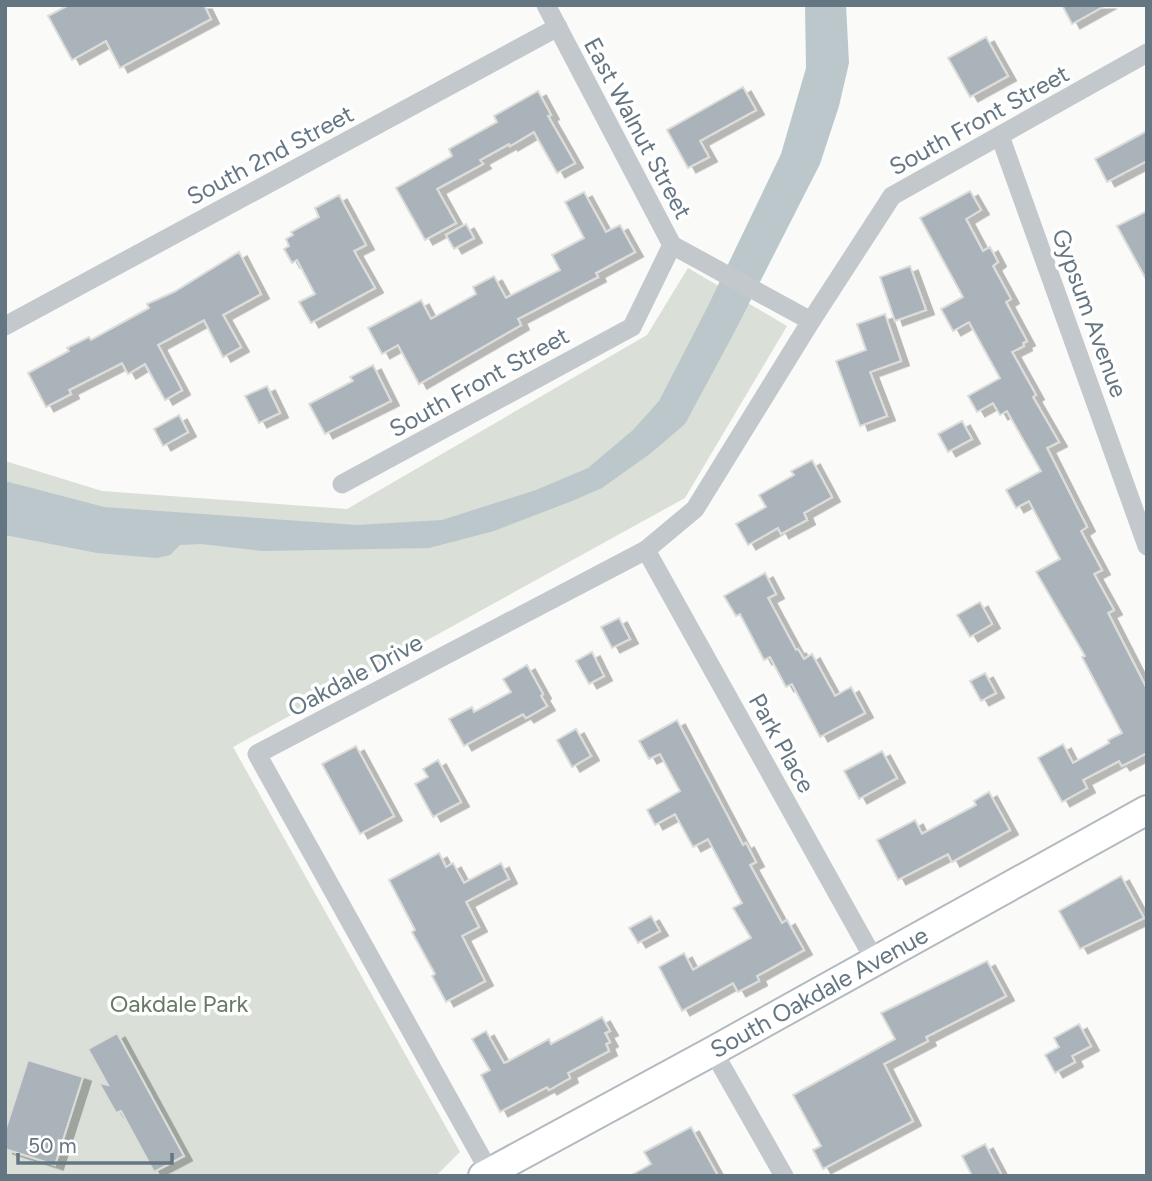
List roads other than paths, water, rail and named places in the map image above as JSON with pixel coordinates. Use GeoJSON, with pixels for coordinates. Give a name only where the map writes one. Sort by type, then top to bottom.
{"type":"FeatureCollection","features":[{"type":"Feature","properties":{"kind":"street","name":"East Walnut Street"},"geometry":{"type":"LineString","coordinates":[[546,5],[672,245],[811,321]]}},
{"type":"Feature","properties":{"kind":"street","name":"South 2nd Street"},"geometry":{"type":"LineString","coordinates":[[5,326],[558,27]]}},
{"type":"Feature","properties":{"kind":"street","name":"South Front Street"},"geometry":{"type":"LineString","coordinates":[[811,321],[892,197],[1147,54]]}},
{"type":"Feature","properties":{"kind":"street","name":"Gypsum Avenue"},"geometry":{"type":"LineString","coordinates":[[1000,136],[1147,546]]}},
{"type":"Feature","properties":{"kind":"street","name":"South Front Street"},"geometry":{"type":"LineString","coordinates":[[342,484],[632,327],[672,245]]}},
{"type":"Feature","properties":{"kind":"street","name":"Oakdale Drive"},"geometry":{"type":"LineString","coordinates":[[486,1173],[257,754],[646,550],[695,509],[811,321]]}},
{"type":"Feature","properties":{"kind":"street","name":"Park Place"},"geometry":{"type":"LineString","coordinates":[[646,550],[875,961]]}},
{"type":"Feature","properties":{"kind":"street","name":"South Oakdale Avenue"},"geometry":{"type":"LineString","coordinates":[[486,1173],[713,1051],[1147,810]]}},
{"type":"Feature","properties":{"kind":"street"},"geometry":{"type":"LineString","coordinates":[[713,1051],[784,1176]]}},
{"type":"Feature","properties":{"kind":"park label","name":"Oakdale Park"},"geometry":{"type":"Point","coordinates":[179,1003]}}]}
